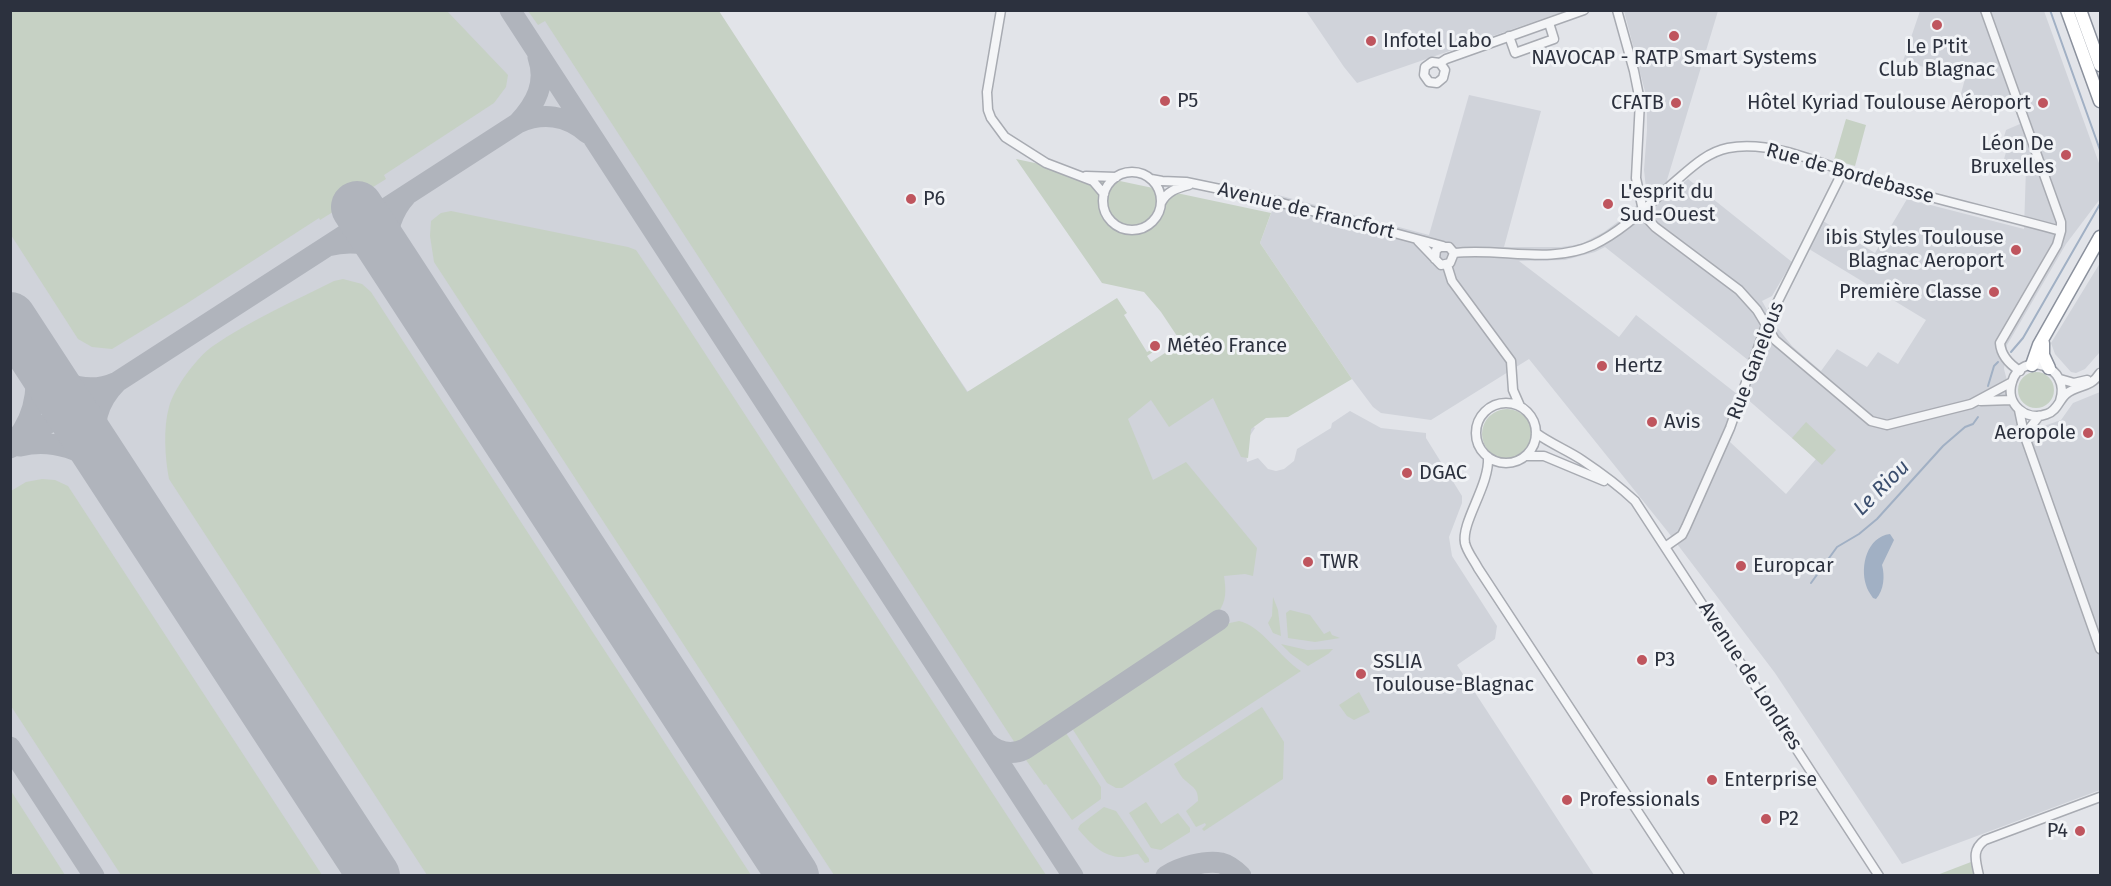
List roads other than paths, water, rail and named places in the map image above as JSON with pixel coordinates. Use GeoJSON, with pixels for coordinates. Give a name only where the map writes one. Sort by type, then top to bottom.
{"type":"FeatureCollection","features":[{"type":"Feature","properties":{"kind":"highway"},"geometry":{"type":"LineString","coordinates":[[2067,10],[2100,101]]}},
{"type":"Feature","properties":{"kind":"highway"},"geometry":{"type":"LineString","coordinates":[[2081,10],[2100,51]]}},
{"type":"Feature","properties":{"kind":"highway"},"geometry":{"type":"LineString","coordinates":[[2081,10],[2100,65]]}},
{"type":"Feature","properties":{"kind":"highway"},"geometry":{"type":"LineString","coordinates":[[2032,365],[2039,345],[2100,237]]}},
{"type":"Feature","properties":{"kind":"highway"},"geometry":{"type":"LineString","coordinates":[[2086,264],[2100,246]]}},
{"type":"Feature","properties":{"kind":"highway"},"geometry":{"type":"LineString","coordinates":[[2043,339],[2043,352],[2049,368]]}},
{"type":"Feature","properties":{"kind":"street"},"geometry":{"type":"LineString","coordinates":[[1001,10],[987,92],[988,110],[992,118],[1005,137],[1055,167],[1093,181],[1104,194]]}},
{"type":"Feature","properties":{"kind":"street"},"geometry":{"type":"LineString","coordinates":[[1440,63],[1584,10]]}},
{"type":"Feature","properties":{"kind":"street"},"geometry":{"type":"LineString","coordinates":[[1617,10],[1640,101],[1636,168],[1644,215],[1655,227],[1738,290],[1757,310],[1775,340],[1871,421],[1887,425],[1978,402],[2012,400]]}},
{"type":"Feature","properties":{"kind":"street"},"geometry":{"type":"LineString","coordinates":[[1985,10],[2060,216],[2061,231],[2057,245],[2001,339],[2002,354],[2008,363],[2020,371]]}},
{"type":"Feature","properties":{"kind":"street"},"geometry":{"type":"LineString","coordinates":[[1509,36],[1515,53],[1554,39],[1549,23]]}},
{"type":"Feature","properties":{"kind":"street","name":"Rue de Bordebasse"},"geometry":{"type":"LineString","coordinates":[[1454,253],[1469,251],[1554,254],[1575,251],[1605,239],[1699,162],[1720,150],[1751,146],[1770,149],[1932,197],[2061,231]]}},
{"type":"Feature","properties":{"kind":"street","name":"Rue Ganelous"},"geometry":{"type":"LineString","coordinates":[[1665,547],[1682,535],[1730,428],[1766,325],[1843,171]]}},
{"type":"Feature","properties":{"kind":"street"},"geometry":{"type":"LineString","coordinates":[[1082,176],[1116,177],[1133,172],[1140,173],[1151,179],[1157,186],[1161,204]]}},
{"type":"Feature","properties":{"kind":"street"},"geometry":{"type":"LineString","coordinates":[[1116,177],[1104,194],[1105,210],[1116,225],[1129,229],[1145,226],[1153,221],[1166,195],[1172,191],[1195,185]]}},
{"type":"Feature","properties":{"kind":"street"},"geometry":{"type":"LineString","coordinates":[[1151,179],[1195,185]]}},
{"type":"Feature","properties":{"kind":"street","name":"Avenue de Francfort"},"geometry":{"type":"LineString","coordinates":[[1195,185],[1301,207],[1443,246]]}},
{"type":"Feature","properties":{"kind":"street","name":"Avenue de Francfort"},"geometry":{"type":"LineString","coordinates":[[1416,239],[1435,259]]}},
{"type":"Feature","properties":{"kind":"street"},"geometry":{"type":"LineString","coordinates":[[1443,246],[1454,253],[1453,261],[1447,265],[1438,264],[1435,259],[1436,250],[1443,246]]}},
{"type":"Feature","properties":{"kind":"street"},"geometry":{"type":"LineString","coordinates":[[1447,265],[1452,281],[1511,361],[1513,390],[1520,406],[1533,418],[1536,433],[1534,445],[1526,456],[1516,462],[1499,463],[1488,457],[1479,447],[1476,429],[1484,412],[1501,403],[1513,390]]}},
{"type":"Feature","properties":{"kind":"street"},"geometry":{"type":"LineString","coordinates":[[2060,401],[2062,388],[2060,379],[2049,368],[2032,365],[2020,371],[2012,382],[2010,391],[2012,400],[2019,410],[2026,440],[2100,649]]}},
{"type":"Feature","properties":{"kind":"street"},"geometry":{"type":"LineString","coordinates":[[2060,379],[2078,383],[2100,373]]}},
{"type":"Feature","properties":{"kind":"street"},"geometry":{"type":"LineString","coordinates":[[2019,410],[2027,415],[2039,416],[2052,412],[2066,394],[2095,381],[2100,373]]}},
{"type":"Feature","properties":{"kind":"street"},"geometry":{"type":"LineString","coordinates":[[1978,402],[2012,382]]}},
{"type":"Feature","properties":{"kind":"street"},"geometry":{"type":"LineString","coordinates":[[1501,403],[1520,406]]}},
{"type":"Feature","properties":{"kind":"street"},"geometry":{"type":"LineString","coordinates":[[2026,440],[2029,429],[2039,416]]}},
{"type":"Feature","properties":{"kind":"street","name":"Avenue de Londres"},"geometry":{"type":"LineString","coordinates":[[1536,433],[1549,444],[1582,460],[1635,501],[1879,876]]}},
{"type":"Feature","properties":{"kind":"street","name":"Avenue de Londres"},"geometry":{"type":"LineString","coordinates":[[1526,456],[1544,456],[1613,484]]}},
{"type":"Feature","properties":{"kind":"street"},"geometry":{"type":"LineString","coordinates":[[1488,457],[1488,473],[1468,525],[1465,544],[1478,568],[1680,876]]}},
{"type":"Feature","properties":{"kind":"street"},"geometry":{"type":"LineString","coordinates":[[1625,792],[1628,804],[1674,876]]}},
{"type":"Feature","properties":{"kind":"street"},"geometry":{"type":"LineString","coordinates":[[1979,875],[1975,858],[1980,843],[2100,797]]}},
{"type":"Feature","properties":{"kind":"water"},"geometry":{"type":"Polygon","coordinates":[[[1890,534],[1894,540],[1882,565],[1883,583],[1876,599],[1873,598],[1866,585],[1865,561],[1871,546],[1882,536],[1890,534]]]}},
{"type":"Feature","properties":{"kind":"waterway","name":"Le Riou"},"geometry":{"type":"LineString","coordinates":[[2050,10],[2100,150]]}},
{"type":"Feature","properties":{"kind":"waterway","name":"Le Riou"},"geometry":{"type":"LineString","coordinates":[[2011,352],[2023,338],[2100,204]]}},
{"type":"Feature","properties":{"kind":"waterway","name":"Le Riou"},"geometry":{"type":"LineString","coordinates":[[1988,386],[1994,366],[1998,362]]}},
{"type":"Feature","properties":{"kind":"waterway","name":"Le Riou"},"geometry":{"type":"LineString","coordinates":[[1811,583],[1837,547],[1859,534],[1877,519],[1943,446],[1965,427],[1973,424],[1978,417]]}},
{"type":"Feature","properties":{"kind":"place","name":"Le P'tit Club Blagnac"},"geometry":{"type":"Point","coordinates":[1937,25]}},
{"type":"Feature","properties":{"kind":"place","name":"NAVOCAP - RATP Smart Systems"},"geometry":{"type":"Point","coordinates":[1674,36]}},
{"type":"Feature","properties":{"kind":"place","name":"Infotel Labo"},"geometry":{"type":"Point","coordinates":[1371,41]}},
{"type":"Feature","properties":{"kind":"place","name":"P5"},"geometry":{"type":"Point","coordinates":[1165,101]}},
{"type":"Feature","properties":{"kind":"place","name":"CFATB"},"geometry":{"type":"Point","coordinates":[1676,103]}},
{"type":"Feature","properties":{"kind":"place","name":"Hôtel Kyriad Toulouse Aéroport"},"geometry":{"type":"Point","coordinates":[2043,103]}},
{"type":"Feature","properties":{"kind":"place","name":"Léon De Bruxelles"},"geometry":{"type":"Point","coordinates":[2066,155]}},
{"type":"Feature","properties":{"kind":"place","name":"P6"},"geometry":{"type":"Point","coordinates":[911,199]}},
{"type":"Feature","properties":{"kind":"place","name":"L'esprit du Sud-Ouest"},"geometry":{"type":"Point","coordinates":[1608,204]}},
{"type":"Feature","properties":{"kind":"place","name":"ibis Styles Toulouse Blagnac Aeroport"},"geometry":{"type":"Point","coordinates":[2016,250]}},
{"type":"Feature","properties":{"kind":"place","name":"Première Classe"},"geometry":{"type":"Point","coordinates":[1994,292]}},
{"type":"Feature","properties":{"kind":"place","name":"Météo France"},"geometry":{"type":"Point","coordinates":[1155,346]}},
{"type":"Feature","properties":{"kind":"place","name":"Hertz"},"geometry":{"type":"Point","coordinates":[1602,366]}},
{"type":"Feature","properties":{"kind":"place","name":"Avis"},"geometry":{"type":"Point","coordinates":[1652,422]}},
{"type":"Feature","properties":{"kind":"place","name":"Aeropole"},"geometry":{"type":"Point","coordinates":[2088,433]}},
{"type":"Feature","properties":{"kind":"place","name":"DGAC"},"geometry":{"type":"Point","coordinates":[1407,473]}},
{"type":"Feature","properties":{"kind":"place","name":"TWR"},"geometry":{"type":"Point","coordinates":[1308,562]}},
{"type":"Feature","properties":{"kind":"place","name":"Europcar"},"geometry":{"type":"Point","coordinates":[1741,566]}},
{"type":"Feature","properties":{"kind":"place","name":"P3"},"geometry":{"type":"Point","coordinates":[1642,660]}},
{"type":"Feature","properties":{"kind":"place","name":"SSLIA Toulouse-Blagnac"},"geometry":{"type":"Point","coordinates":[1361,674]}},
{"type":"Feature","properties":{"kind":"place","name":"Enterprise"},"geometry":{"type":"Point","coordinates":[1712,780]}},
{"type":"Feature","properties":{"kind":"place","name":"Professionals"},"geometry":{"type":"Point","coordinates":[1567,800]}},
{"type":"Feature","properties":{"kind":"place","name":"P2"},"geometry":{"type":"Point","coordinates":[1766,819]}},
{"type":"Feature","properties":{"kind":"place","name":"P4"},"geometry":{"type":"Point","coordinates":[2080,831]}}]}
